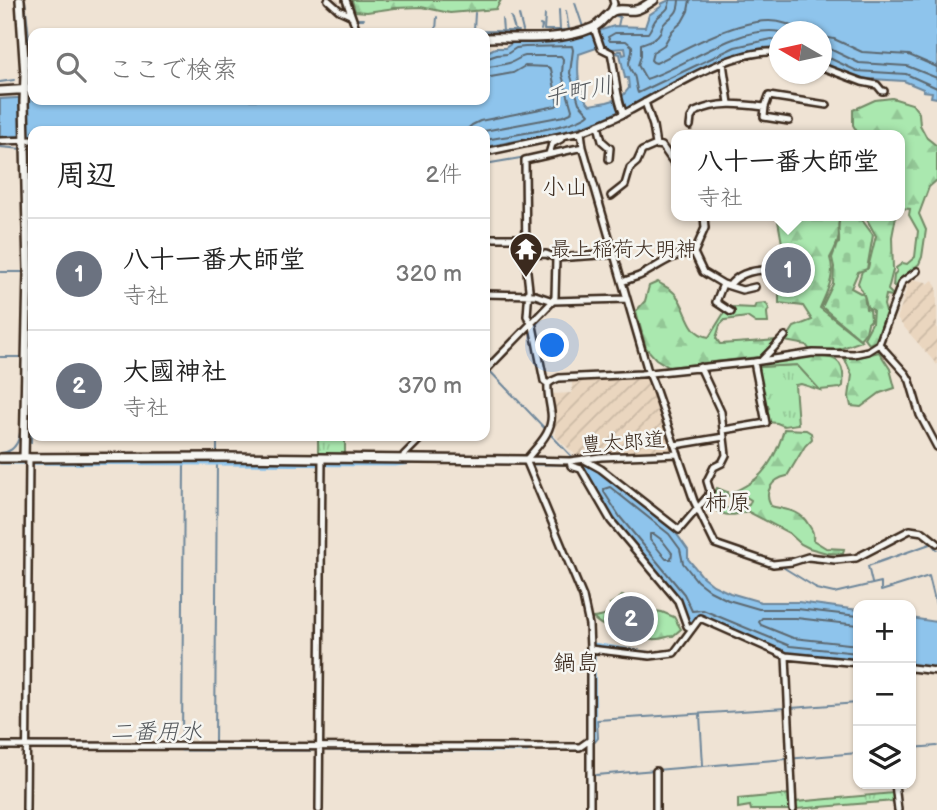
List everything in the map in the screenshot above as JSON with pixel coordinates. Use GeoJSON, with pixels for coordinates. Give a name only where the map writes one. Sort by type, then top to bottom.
{"type":"FeatureCollection","features":[{"type":"Feature","properties":{"kind":"street"},"geometry":{"type":"LineString","coordinates":[[20,0],[28,189]]}},
{"type":"Feature","properties":{"kind":"street"},"geometry":{"type":"LineString","coordinates":[[328,0],[350,15]]}},
{"type":"Feature","properties":{"kind":"street"},"geometry":{"type":"LineString","coordinates":[[346,0],[355,28]]}},
{"type":"Feature","properties":{"kind":"street"},"geometry":{"type":"LineString","coordinates":[[490,38],[569,35],[594,29],[610,13],[613,0]]}},
{"type":"Feature","properties":{"kind":"street"},"geometry":{"type":"LineString","coordinates":[[610,13],[616,10],[640,9],[654,0]]}},
{"type":"Feature","properties":{"kind":"street"},"geometry":{"type":"LineString","coordinates":[[594,29],[601,48],[611,53],[617,98],[623,112]]}},
{"type":"Feature","properties":{"kind":"street"},"geometry":{"type":"LineString","coordinates":[[490,151],[582,132],[723,63],[769,52]]}},
{"type":"Feature","properties":{"kind":"street"},"geometry":{"type":"LineString","coordinates":[[723,63],[729,103]]}},
{"type":"Feature","properties":{"kind":"street"},"geometry":{"type":"LineString","coordinates":[[832,71],[877,85],[884,91]]}},
{"type":"Feature","properties":{"kind":"street"},"geometry":{"type":"LineString","coordinates":[[0,91],[28,91]]}},
{"type":"Feature","properties":{"kind":"street"},"geometry":{"type":"LineString","coordinates":[[789,121],[764,117],[769,96],[827,105]]}},
{"type":"Feature","properties":{"kind":"street"},"geometry":{"type":"LineString","coordinates":[[645,103],[656,145]]}},
{"type":"Feature","properties":{"kind":"street"},"geometry":{"type":"LineString","coordinates":[[690,125],[693,114],[699,110],[729,103],[765,107]]}},
{"type":"Feature","properties":{"kind":"street"},"geometry":{"type":"LineString","coordinates":[[598,125],[602,141],[610,148],[609,159]]}},
{"type":"Feature","properties":{"kind":"street"},"geometry":{"type":"LineString","coordinates":[[582,132],[583,147],[650,372],[698,509],[715,544],[773,564],[808,557],[835,560],[856,558],[911,530],[923,532],[937,542]]}},
{"type":"Feature","properties":{"kind":"street"},"geometry":{"type":"LineString","coordinates":[[549,154],[553,143],[566,136]]}},
{"type":"Feature","properties":{"kind":"street"},"geometry":{"type":"LineString","coordinates":[[0,141],[27,141]]}},
{"type":"Feature","properties":{"kind":"street"},"geometry":{"type":"LineString","coordinates":[[611,195],[625,185],[630,168],[637,162],[642,151],[656,145],[662,146],[671,159]]}},
{"type":"Feature","properties":{"kind":"street"},"geometry":{"type":"LineString","coordinates":[[548,384],[544,381],[533,326],[527,316],[525,160],[583,147]]}},
{"type":"Feature","properties":{"kind":"street"},"geometry":{"type":"LineString","coordinates":[[704,221],[705,229],[694,253],[702,272],[742,290],[755,287]]}},
{"type":"Feature","properties":{"kind":"street"},"geometry":{"type":"LineString","coordinates":[[490,238],[526,238]]}},
{"type":"Feature","properties":{"kind":"street"},"geometry":{"type":"LineString","coordinates":[[622,282],[683,253],[694,253]]}},
{"type":"Feature","properties":{"kind":"street"},"geometry":{"type":"LineString","coordinates":[[526,255],[546,254],[555,258],[614,254]]}},
{"type":"Feature","properties":{"kind":"street"},"geometry":{"type":"LineString","coordinates":[[490,366],[552,300],[555,258]]}},
{"type":"Feature","properties":{"kind":"street"},"geometry":{"type":"LineString","coordinates":[[731,312],[716,302],[726,285],[748,272],[767,270]]}},
{"type":"Feature","properties":{"kind":"street"},"geometry":{"type":"LineString","coordinates":[[548,384],[559,378],[754,362],[813,353],[854,354],[868,351],[878,344],[902,282],[916,271]]}},
{"type":"Feature","properties":{"kind":"street"},"geometry":{"type":"LineString","coordinates":[[490,294],[535,295],[552,300],[627,299]]}},
{"type":"Feature","properties":{"kind":"street"},"geometry":{"type":"LineString","coordinates":[[762,360],[785,336]]}},
{"type":"Feature","properties":{"kind":"street"},"geometry":{"type":"LineString","coordinates":[[878,344],[906,374],[920,415],[937,447]]}},
{"type":"Feature","properties":{"kind":"street"},"geometry":{"type":"LineString","coordinates":[[724,430],[766,423],[754,362]]}},
{"type":"Feature","properties":{"kind":"street"},"geometry":{"type":"LineString","coordinates":[[574,461],[601,469],[679,530],[710,491],[707,481],[714,467],[722,463],[726,455],[721,412],[700,367]]}},
{"type":"Feature","properties":{"kind":"street"},"geometry":{"type":"LineString","coordinates":[[527,462],[552,423],[548,384]]}},
{"type":"Feature","properties":{"kind":"street"},"geometry":{"type":"LineString","coordinates":[[675,445],[724,438]]}},
{"type":"Feature","properties":{"kind":"street"},"geometry":{"type":"LineString","coordinates":[[26,810],[28,441]]}},
{"type":"Feature","properties":{"kind":"street"},"geometry":{"type":"LineString","coordinates":[[403,459],[418,441]]}},
{"type":"Feature","properties":{"kind":"street","name":"豊太郎道"},"geometry":{"type":"LineString","coordinates":[[527,462],[678,454]]}},
{"type":"Feature","properties":{"kind":"street"},"geometry":{"type":"LineString","coordinates":[[0,458],[322,458],[527,462]]}},
{"type":"Feature","properties":{"kind":"street"},"geometry":{"type":"LineString","coordinates":[[319,810],[322,458]]}},
{"type":"Feature","properties":{"kind":"street"},"geometry":{"type":"LineString","coordinates":[[574,461],[611,521],[678,601],[690,628]]}},
{"type":"Feature","properties":{"kind":"street"},"geometry":{"type":"LineString","coordinates":[[527,462],[588,613],[592,649],[590,810]]}},
{"type":"Feature","properties":{"kind":"street"},"geometry":{"type":"LineString","coordinates":[[592,649],[650,656],[674,653],[700,618],[786,656],[853,663]]}},
{"type":"Feature","properties":{"kind":"street"},"geometry":{"type":"LineString","coordinates":[[786,656],[793,810]]}},
{"type":"Feature","properties":{"kind":"street"},"geometry":{"type":"LineString","coordinates":[[916,669],[937,671]]}},
{"type":"Feature","properties":{"kind":"street"},"geometry":{"type":"LineString","coordinates":[[0,746],[580,747],[590,740]]}},
{"type":"Feature","properties":{"kind":"street"},"geometry":{"type":"LineString","coordinates":[[656,771],[656,810]]}},
{"type":"Feature","properties":{"kind":"street"},"geometry":{"type":"LineString","coordinates":[[896,789],[898,810]]}},
{"type":"Feature","properties":{"kind":"shaded area"},"geometry":{"type":"Polygon","coordinates":[[[912,279],[928,284],[933,280],[937,288],[937,365],[897,319],[906,285],[912,279]]]}},
{"type":"Feature","properties":{"kind":"shaded area"},"geometry":{"type":"Polygon","coordinates":[[[650,378],[674,448],[673,453],[579,458],[556,437],[551,394],[572,393],[572,379],[650,378]]]}},
{"type":"Feature","properties":{"kind":"green space"},"geometry":{"type":"Polygon","coordinates":[[[352,0],[501,0],[496,9],[450,13],[421,7],[355,11],[352,0]]]}},
{"type":"Feature","properties":{"kind":"green space"},"geometry":{"type":"Polygon","coordinates":[[[892,98],[912,104],[919,113],[920,125],[927,138],[937,146],[937,180],[929,187],[919,214],[926,230],[922,257],[919,264],[899,280],[895,287],[896,268],[915,257],[918,231],[909,215],[910,209],[905,208],[905,130],[856,130],[853,125],[853,110],[875,100],[892,98]]]}},
{"type":"Feature","properties":{"kind":"green space"},"geometry":{"type":"Polygon","coordinates":[[[778,221],[839,221],[838,240],[830,258],[831,277],[820,308],[862,341],[834,351],[810,350],[806,345],[785,341],[794,327],[812,320],[803,306],[779,303],[779,276],[792,270],[783,249],[778,221]]]}},
{"type":"Feature","properties":{"kind":"green space"},"geometry":{"type":"Polygon","coordinates":[[[839,221],[863,221],[873,235],[867,269],[858,272],[851,288],[864,295],[866,309],[870,310],[871,320],[860,339],[822,307],[833,284],[832,258],[839,243],[839,221]]]}},
{"type":"Feature","properties":{"kind":"green space"},"geometry":{"type":"Polygon","coordinates":[[[868,221],[895,221],[892,237],[893,270],[888,290],[892,296],[886,295],[886,312],[876,341],[869,344],[864,338],[872,323],[873,310],[867,307],[858,283],[862,271],[868,268],[876,236],[868,221]]]}},
{"type":"Feature","properties":{"kind":"green space"},"geometry":{"type":"Polygon","coordinates":[[[658,282],[676,295],[696,331],[709,337],[724,313],[732,307],[754,308],[756,304],[766,303],[769,308],[768,323],[756,323],[747,317],[725,320],[720,325],[716,338],[720,344],[778,340],[759,357],[669,367],[656,359],[646,348],[636,311],[645,301],[649,286],[658,282]]]}},
{"type":"Feature","properties":{"kind":"green space"},"geometry":{"type":"Polygon","coordinates":[[[879,352],[890,369],[895,388],[880,393],[861,407],[851,406],[849,397],[852,375],[844,357],[859,357],[879,352]]]}},
{"type":"Feature","properties":{"kind":"green space"},"geometry":{"type":"Polygon","coordinates":[[[808,357],[830,358],[839,363],[843,386],[820,390],[797,365],[757,367],[758,363],[808,357]]]}},
{"type":"Feature","properties":{"kind":"green space"},"geometry":{"type":"Polygon","coordinates":[[[798,365],[820,390],[801,384],[795,385],[798,424],[784,426],[768,422],[766,410],[769,408],[765,405],[757,367],[798,365]]]}},
{"type":"Feature","properties":{"kind":"green space"},"geometry":{"type":"Polygon","coordinates":[[[784,429],[806,430],[811,433],[812,439],[787,476],[770,487],[768,496],[771,506],[801,516],[812,530],[813,540],[826,548],[844,549],[843,554],[809,548],[789,533],[747,511],[726,514],[717,511],[708,503],[717,488],[727,492],[727,495],[720,494],[716,498],[722,506],[735,509],[749,505],[751,500],[747,497],[729,496],[762,473],[776,452],[784,429]]]}},
{"type":"Feature","properties":{"kind":"green space"},"geometry":{"type":"Polygon","coordinates":[[[318,441],[345,441],[345,456],[318,456],[318,441]]]}},
{"type":"Feature","properties":{"kind":"green space"},"geometry":{"type":"Polygon","coordinates":[[[622,596],[631,599],[641,609],[674,617],[681,629],[673,636],[651,639],[612,630],[593,618],[607,614],[613,608],[610,604],[622,596]]]}},
{"type":"Feature","properties":{"kind":"green space"},"geometry":{"type":"Polygon","coordinates":[[[893,793],[894,801],[796,809],[796,802],[893,793]]]}},
{"type":"Feature","properties":{"kind":"green space"},"geometry":{"type":"Polygon","coordinates":[[[790,794],[791,810],[751,810],[750,806],[738,808],[738,799],[790,794]]]}},
{"type":"Feature","properties":{"kind":"water","name":"千町川"},"geometry":{"type":"Polygon","coordinates":[[[669,0],[937,0],[937,98],[931,97],[932,92],[923,91],[904,81],[855,78],[832,67],[832,21],[769,21],[769,48],[725,59],[600,120],[568,131],[490,146],[490,126],[28,126],[28,135],[0,137],[0,99],[28,97],[28,105],[490,105],[490,50],[524,40],[573,39],[614,26],[645,27],[649,15],[669,0]],[[602,46],[579,54],[580,88],[590,105],[621,98],[629,88],[620,54],[616,53],[622,51],[623,55],[626,54],[625,48],[611,49],[602,46]]]}},
{"type":"Feature","properties":{"kind":"water"},"geometry":{"type":"Polygon","coordinates":[[[581,460],[600,471],[677,532],[688,550],[688,559],[713,585],[761,602],[798,602],[853,609],[853,659],[789,653],[700,616],[692,625],[689,624],[679,598],[614,521],[582,467],[572,462],[581,460]]]}},
{"type":"Feature","properties":{"kind":"water"},"geometry":{"type":"Polygon","coordinates":[[[916,619],[937,622],[937,668],[916,666],[916,619]]]}},
{"type":"Feature","properties":{"kind":"waterway"},"geometry":{"type":"LineString","coordinates":[[25,0],[28,28]]}},
{"type":"Feature","properties":{"kind":"waterway"},"geometry":{"type":"LineString","coordinates":[[575,3],[583,27]]}},
{"type":"Feature","properties":{"kind":"waterway"},"geometry":{"type":"LineString","coordinates":[[559,10],[560,30]]}},
{"type":"Feature","properties":{"kind":"waterway"},"geometry":{"type":"LineString","coordinates":[[545,15],[544,30],[569,30],[566,11]]}},
{"type":"Feature","properties":{"kind":"waterway"},"geometry":{"type":"LineString","coordinates":[[474,28],[475,13]]}},
{"type":"Feature","properties":{"kind":"waterway"},"geometry":{"type":"LineString","coordinates":[[519,15],[523,31]]}},
{"type":"Feature","properties":{"kind":"waterway"},"geometry":{"type":"LineString","coordinates":[[613,15],[620,17],[618,26]]}},
{"type":"Feature","properties":{"kind":"waterway"},"geometry":{"type":"LineString","coordinates":[[436,28],[437,17]]}},
{"type":"Feature","properties":{"kind":"waterway"},"geometry":{"type":"LineString","coordinates":[[511,17],[515,30]]}},
{"type":"Feature","properties":{"kind":"waterway"},"geometry":{"type":"LineString","coordinates":[[357,28],[358,19],[364,19]]}},
{"type":"Feature","properties":{"kind":"waterway"},"geometry":{"type":"LineString","coordinates":[[502,19],[503,31]]}},
{"type":"Feature","properties":{"kind":"waterway"},"geometry":{"type":"LineString","coordinates":[[540,25],[541,30]]}},
{"type":"Feature","properties":{"kind":"waterway"},"geometry":{"type":"LineString","coordinates":[[490,31],[519,31]]}},
{"type":"Feature","properties":{"kind":"waterway"},"geometry":{"type":"LineString","coordinates":[[490,34],[549,34]]}},
{"type":"Feature","properties":{"kind":"waterway"},"geometry":{"type":"LineString","coordinates":[[0,82],[14,80]]}},
{"type":"Feature","properties":{"kind":"waterway"},"geometry":{"type":"LineString","coordinates":[[0,147],[23,149]]}},
{"type":"Feature","properties":{"kind":"waterway"},"geometry":{"type":"LineString","coordinates":[[490,163],[532,156]]}},
{"type":"Feature","properties":{"kind":"waterway"},"geometry":{"type":"LineString","coordinates":[[0,272],[22,272]]}},
{"type":"Feature","properties":{"kind":"waterway"},"geometry":{"type":"LineString","coordinates":[[24,273],[24,307]]}},
{"type":"Feature","properties":{"kind":"waterway"},"geometry":{"type":"LineString","coordinates":[[644,348],[650,369]]}},
{"type":"Feature","properties":{"kind":"waterway"},"geometry":{"type":"LineString","coordinates":[[0,357],[23,357]]}},
{"type":"Feature","properties":{"kind":"waterway"},"geometry":{"type":"LineString","coordinates":[[490,371],[574,459]]}},
{"type":"Feature","properties":{"kind":"waterway"},"geometry":{"type":"LineString","coordinates":[[0,453],[8,451],[18,441],[22,400]]}},
{"type":"Feature","properties":{"kind":"waterway"},"geometry":{"type":"LineString","coordinates":[[217,441],[217,453]]}},
{"type":"Feature","properties":{"kind":"waterway"},"geometry":{"type":"LineString","coordinates":[[215,744],[217,461]]}},
{"type":"Feature","properties":{"kind":"waterway"},"geometry":{"type":"LineString","coordinates":[[0,462],[413,462]]}},
{"type":"Feature","properties":{"kind":"waterway"},"geometry":{"type":"LineString","coordinates":[[182,741],[184,462]]}},
{"type":"Feature","properties":{"kind":"waterway"},"geometry":{"type":"LineString","coordinates":[[525,463],[571,463]]}},
{"type":"Feature","properties":{"kind":"waterway"},"geometry":{"type":"LineString","coordinates":[[872,583],[868,566],[930,544],[937,550]]}},
{"type":"Feature","properties":{"kind":"waterway"},"geometry":{"type":"LineString","coordinates":[[781,566],[816,589],[834,593],[881,582],[881,591],[929,576],[937,609]]}},
{"type":"Feature","properties":{"kind":"waterway","name":"二番用水"},"geometry":{"type":"LineString","coordinates":[[592,740],[593,645],[651,654]]}},
{"type":"Feature","properties":{"kind":"waterway"},"geometry":{"type":"LineString","coordinates":[[791,708],[853,703]]}},
{"type":"Feature","properties":{"kind":"waterway"},"geometry":{"type":"LineString","coordinates":[[593,744],[598,738],[597,720],[786,708]]}},
{"type":"Feature","properties":{"kind":"waterway"},"geometry":{"type":"LineString","coordinates":[[700,715],[703,765]]}},
{"type":"Feature","properties":{"kind":"waterway"},"geometry":{"type":"LineString","coordinates":[[916,748],[937,746]]}},
{"type":"Feature","properties":{"kind":"waterway","name":"二番用水"},"geometry":{"type":"LineString","coordinates":[[182,749],[312,749]]}},
{"type":"Feature","properties":{"kind":"waterway","name":"二番用水"},"geometry":{"type":"LineString","coordinates":[[327,749],[527,750]]}},
{"type":"Feature","properties":{"kind":"waterway"},"geometry":{"type":"LineString","coordinates":[[596,775],[853,753]]}},
{"type":"Feature","properties":{"kind":"waterway"},"geometry":{"type":"LineString","coordinates":[[587,758],[587,810]]}},
{"type":"Feature","properties":{"kind":"place","name":"八十一番大師堂"},"geometry":{"type":"Point","coordinates":[788,270]}},
{"type":"Feature","properties":{"kind":"place","name":"最上稲荷大明神"},"geometry":{"type":"Point","coordinates":[526,279]}},
{"type":"Feature","properties":{"kind":"place","name":"大國神社"},"geometry":{"type":"Point","coordinates":[631,619]}},
{"type":"Feature","properties":{"kind":"district","name":"小山"},"geometry":{"type":"Point","coordinates":[565,187]}},
{"type":"Feature","properties":{"kind":"district","name":"柿原"},"geometry":{"type":"Point","coordinates":[728,502]}},
{"type":"Feature","properties":{"kind":"district","name":"鍋島"},"geometry":{"type":"Point","coordinates":[576,662]}}]}
